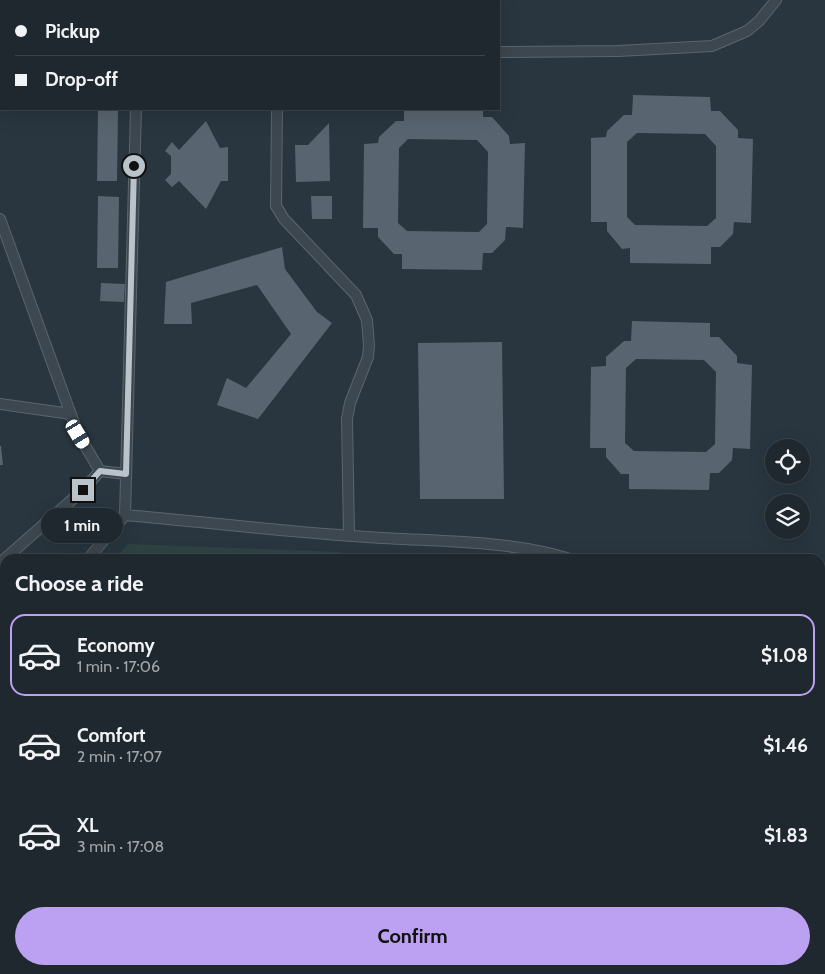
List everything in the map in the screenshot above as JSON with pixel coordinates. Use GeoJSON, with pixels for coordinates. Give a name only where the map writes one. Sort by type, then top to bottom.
{"type":"FeatureCollection","features":[{"type":"Feature","properties":{"kind":"lane"},"geometry":{"type":"LineString","coordinates":[[500,52],[618,51],[712,46],[747,31],[759,21],[776,0]]}},
{"type":"Feature","properties":{"kind":"lane"},"geometry":{"type":"LineString","coordinates":[[92,554],[126,514],[136,110]]}},
{"type":"Feature","properties":{"kind":"lane"},"geometry":{"type":"LineString","coordinates":[[277,110],[276,206],[289,226],[356,295],[367,320],[368,357],[350,403],[348,419],[349,536]]}},
{"type":"Feature","properties":{"kind":"lane"},"geometry":{"type":"LineString","coordinates":[[0,219],[78,434],[100,471]]}},
{"type":"Feature","properties":{"kind":"lane"},"geometry":{"type":"LineString","coordinates":[[0,404],[71,414]]}},
{"type":"Feature","properties":{"kind":"lane"},"geometry":{"type":"LineString","coordinates":[[100,471],[126,474]]}},
{"type":"Feature","properties":{"kind":"lane"},"geometry":{"type":"LineString","coordinates":[[10,554],[83,490],[100,471]]}},
{"type":"Feature","properties":{"kind":"lane"},"geometry":{"type":"LineString","coordinates":[[126,514],[349,536],[493,545],[528,549],[549,554]]}},
{"type":"Feature","properties":{"kind":"green space"},"geometry":{"type":"Polygon","coordinates":[[[128,544],[340,552],[340,554],[119,554],[128,544]]]}},
{"type":"Feature","properties":{"kind":"building"},"geometry":{"type":"Polygon","coordinates":[[[633,95],[710,97],[711,111],[720,111],[738,130],[738,138],[753,139],[751,223],[734,222],[733,234],[720,247],[711,247],[711,264],[630,263],[630,248],[622,249],[607,231],[607,222],[591,222],[591,138],[606,137],[607,131],[624,115],[632,115],[633,95]],[[637,133],[627,142],[627,217],[635,225],[707,226],[716,218],[716,146],[705,134],[637,133]]]}},
{"type":"Feature","properties":{"kind":"building"},"geometry":{"type":"Polygon","coordinates":[[[98,110],[118,110],[117,181],[97,181],[98,110]]]}},
{"type":"Feature","properties":{"kind":"building"},"geometry":{"type":"Polygon","coordinates":[[[404,110],[483,110],[483,117],[492,117],[509,136],[510,144],[525,143],[523,228],[506,227],[505,240],[492,253],[483,253],[482,270],[402,269],[402,254],[394,254],[378,237],[378,228],[363,228],[364,144],[378,143],[379,137],[396,121],[404,121],[404,110]],[[408,139],[399,148],[398,223],[407,231],[479,232],[487,224],[488,152],[477,140],[408,139]]]}},
{"type":"Feature","properties":{"kind":"building"},"geometry":{"type":"Polygon","coordinates":[[[206,121],[220,148],[228,147],[228,181],[221,181],[206,209],[179,181],[172,187],[165,180],[171,174],[171,156],[165,151],[172,142],[179,150],[206,121]]]}},
{"type":"Feature","properties":{"kind":"building"},"geometry":{"type":"Polygon","coordinates":[[[329,123],[330,181],[296,182],[295,145],[308,145],[329,123]]]}},
{"type":"Feature","properties":{"kind":"building"},"geometry":{"type":"Polygon","coordinates":[[[98,196],[119,197],[118,268],[97,268],[98,196]]]}},
{"type":"Feature","properties":{"kind":"building"},"geometry":{"type":"Polygon","coordinates":[[[311,196],[332,196],[332,219],[312,219],[311,196]]]}},
{"type":"Feature","properties":{"kind":"building"},"geometry":{"type":"Polygon","coordinates":[[[282,247],[285,269],[317,312],[332,323],[258,419],[217,405],[227,378],[246,388],[291,334],[257,285],[191,303],[192,324],[164,324],[166,282],[282,247]]]}},
{"type":"Feature","properties":{"kind":"building"},"geometry":{"type":"Polygon","coordinates":[[[101,283],[125,284],[124,302],[100,301],[101,283]]]}},
{"type":"Feature","properties":{"kind":"building"},"geometry":{"type":"Polygon","coordinates":[[[632,321],[710,323],[710,337],[719,337],[737,356],[737,363],[752,365],[750,449],[733,448],[732,460],[719,473],[710,473],[709,490],[629,489],[629,474],[621,474],[606,457],[606,448],[590,448],[591,367],[606,366],[606,357],[624,341],[631,341],[632,321]],[[636,359],[626,368],[625,443],[634,451],[706,452],[715,444],[716,372],[704,360],[636,359]]]}},
{"type":"Feature","properties":{"kind":"building"},"geometry":{"type":"Polygon","coordinates":[[[502,342],[504,499],[420,499],[418,343],[502,342]]]}},
{"type":"Feature","properties":{"kind":"building"},"geometry":{"type":"Polygon","coordinates":[[[1,446],[3,465],[0,465],[1,446]]]}},
{"type":"Feature","properties":{"kind":"route"},"geometry":{"type":"LineString","coordinates":[[83,490],[100,471],[126,474],[134,166]]}}]}
